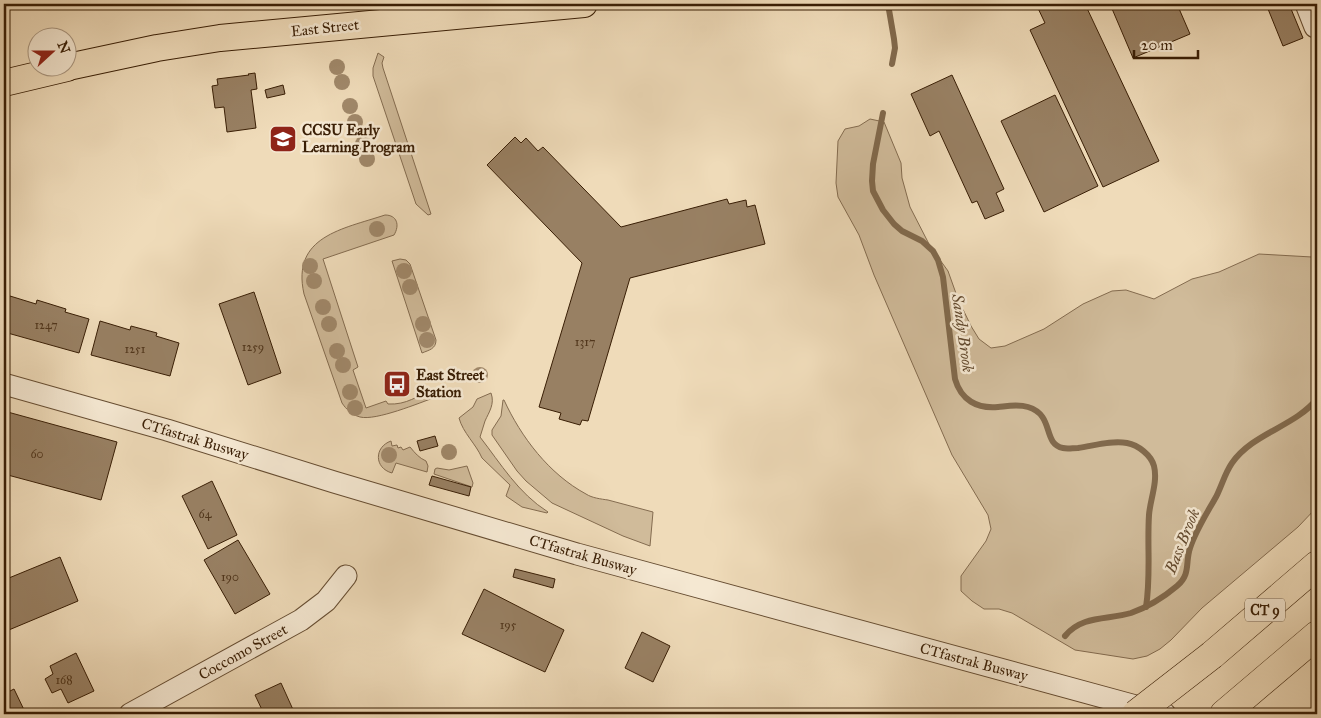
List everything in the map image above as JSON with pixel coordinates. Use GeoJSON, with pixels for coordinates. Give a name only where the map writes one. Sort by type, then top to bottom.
{"type":"FeatureCollection","features":[{"type":"Feature","properties":{"kind":"highway"},"geometry":{"type":"LineString","coordinates":[[1274,603],[1289,577],[1317,544]]}},
{"type":"Feature","properties":{"kind":"highway","name":"CT 9"},"geometry":{"type":"LineString","coordinates":[[1136,714],[1212,655],[1317,565]]}},
{"type":"Feature","properties":{"kind":"highway"},"geometry":{"type":"LineString","coordinates":[[1224,714],[1317,635]]}},
{"type":"Feature","properties":{"kind":"main road","name":"East Street"},"geometry":{"type":"LineString","coordinates":[[78,65],[157,48],[220,38],[584,4]]}},
{"type":"Feature","properties":{"kind":"main road","name":"East Street"},"geometry":{"type":"LineString","coordinates":[[4,83],[28,77]]}},
{"type":"Feature","properties":{"kind":"street"},"geometry":{"type":"LineString","coordinates":[[1306,4],[1317,28]]}},
{"type":"Feature","properties":{"kind":"street","name":"CTfastrak Busway"},"geometry":{"type":"LineString","coordinates":[[4,384],[167,430],[577,554],[1166,714]]}},
{"type":"Feature","properties":{"kind":"street","name":"Coccomo Street"},"geometry":{"type":"LineString","coordinates":[[130,714],[301,620],[326,601],[346,576]]}},
{"type":"Feature","properties":{"kind":"shaded area"},"geometry":{"type":"Polygon","coordinates":[[[378,53],[384,57],[383,68],[431,214],[428,215],[416,204],[373,76],[373,68],[378,53]]]}},
{"type":"Feature","properties":{"kind":"shaded area"},"geometry":{"type":"Polygon","coordinates":[[[870,119],[884,122],[901,163],[902,178],[910,207],[930,246],[948,271],[958,299],[971,326],[979,339],[991,348],[1005,346],[1044,329],[1083,304],[1112,291],[1126,290],[1154,299],[1192,279],[1219,272],[1259,254],[1317,256],[1317,507],[1298,527],[1202,608],[1171,640],[1147,656],[1133,659],[1075,650],[1012,613],[999,609],[984,609],[961,591],[961,576],[986,541],[991,529],[988,515],[952,455],[874,275],[859,235],[838,197],[836,183],[838,141],[845,129],[859,126],[870,119]]]}},
{"type":"Feature","properties":{"kind":"shaded area"},"geometry":{"type":"Polygon","coordinates":[[[389,215],[396,221],[397,228],[394,235],[323,259],[358,367],[353,370],[366,408],[386,401],[388,404],[406,402],[433,389],[436,397],[387,414],[367,418],[354,415],[342,403],[304,294],[302,275],[305,259],[313,247],[324,238],[337,231],[389,215]]]}},
{"type":"Feature","properties":{"kind":"shaded area"},"geometry":{"type":"Polygon","coordinates":[[[406,260],[410,264],[436,340],[436,343],[430,350],[422,353],[392,261],[406,260]]]}},
{"type":"Feature","properties":{"kind":"shaded area"},"geometry":{"type":"Polygon","coordinates":[[[491,393],[492,404],[480,437],[519,487],[547,513],[522,507],[506,496],[510,485],[482,458],[466,434],[459,418],[473,407],[477,399],[491,393]]]}},
{"type":"Feature","properties":{"kind":"shaded area"},"geometry":{"type":"Polygon","coordinates":[[[503,400],[528,441],[548,465],[573,486],[594,497],[653,512],[650,546],[623,536],[552,503],[526,481],[492,435],[492,430],[501,416],[503,400]]]}},
{"type":"Feature","properties":{"kind":"shaded area"},"geometry":{"type":"Polygon","coordinates":[[[391,441],[392,446],[397,445],[398,448],[401,447],[403,450],[410,447],[419,457],[426,461],[428,466],[427,472],[396,463],[392,473],[382,467],[378,457],[379,452],[385,444],[391,441]]]}},
{"type":"Feature","properties":{"kind":"shaded area"},"geometry":{"type":"Polygon","coordinates":[[[467,466],[473,483],[472,487],[434,474],[437,468],[449,470],[467,466]]]}},
{"type":"Feature","properties":{"kind":"building"},"geometry":{"type":"Polygon","coordinates":[[[1036,4],[1085,4],[1159,161],[1103,187],[1030,30],[1045,23],[1036,4]]]}},
{"type":"Feature","properties":{"kind":"building"},"geometry":{"type":"Polygon","coordinates":[[[1110,4],[1177,4],[1190,34],[1133,58],[1110,4]]]}},
{"type":"Feature","properties":{"kind":"building"},"geometry":{"type":"Polygon","coordinates":[[[1266,4],[1289,4],[1303,38],[1283,46],[1266,4]]]}},
{"type":"Feature","properties":{"kind":"building"},"geometry":{"type":"Polygon","coordinates":[[[255,73],[257,89],[251,90],[256,128],[227,132],[224,107],[215,108],[212,86],[218,85],[217,79],[255,73]]]}},
{"type":"Feature","properties":{"kind":"building"},"geometry":{"type":"Polygon","coordinates":[[[952,75],[1004,189],[996,193],[1004,211],[985,219],[977,201],[972,203],[939,131],[930,136],[911,94],[952,75]]]}},
{"type":"Feature","properties":{"kind":"building"},"geometry":{"type":"Polygon","coordinates":[[[283,85],[285,94],[267,98],[265,90],[283,85]]]}},
{"type":"Feature","properties":{"kind":"building"},"geometry":{"type":"Polygon","coordinates":[[[1055,95],[1098,186],[1044,212],[1001,121],[1055,95]]]}},
{"type":"Feature","properties":{"kind":"building"},"geometry":{"type":"Polygon","coordinates":[[[515,137],[521,143],[526,138],[538,151],[543,147],[621,227],[727,199],[729,204],[746,200],[747,207],[755,205],[765,244],[630,278],[588,421],[582,420],[580,425],[559,419],[561,413],[539,407],[582,263],[487,165],[515,137]]]}},
{"type":"Feature","properties":{"kind":"building"},"geometry":{"type":"Polygon","coordinates":[[[254,292],[281,373],[248,385],[219,304],[254,292]]]}},
{"type":"Feature","properties":{"kind":"building"},"geometry":{"type":"Polygon","coordinates":[[[10,296],[36,304],[37,300],[66,309],[65,312],[89,319],[79,353],[4,332],[4,317],[10,296]]]}},
{"type":"Feature","properties":{"kind":"building"},"geometry":{"type":"Polygon","coordinates":[[[100,321],[130,330],[131,326],[157,333],[156,336],[179,343],[170,376],[91,355],[100,321]]]}},
{"type":"Feature","properties":{"kind":"building"},"geometry":{"type":"Polygon","coordinates":[[[4,411],[117,442],[101,500],[4,474],[4,411]]]}},
{"type":"Feature","properties":{"kind":"building"},"geometry":{"type":"Polygon","coordinates":[[[435,436],[438,446],[420,451],[417,441],[435,436]]]}},
{"type":"Feature","properties":{"kind":"building"},"geometry":{"type":"Polygon","coordinates":[[[432,476],[471,487],[469,496],[429,485],[432,476]]]}},
{"type":"Feature","properties":{"kind":"building"},"geometry":{"type":"Polygon","coordinates":[[[212,481],[237,535],[208,549],[182,496],[212,481]]]}},
{"type":"Feature","properties":{"kind":"building"},"geometry":{"type":"Polygon","coordinates":[[[238,540],[270,594],[235,614],[204,560],[238,540]]]}},
{"type":"Feature","properties":{"kind":"building"},"geometry":{"type":"Polygon","coordinates":[[[60,557],[78,601],[4,632],[4,580],[60,557]]]}},
{"type":"Feature","properties":{"kind":"building"},"geometry":{"type":"Polygon","coordinates":[[[515,569],[555,579],[553,588],[513,577],[515,569]]]}},
{"type":"Feature","properties":{"kind":"building"},"geometry":{"type":"Polygon","coordinates":[[[484,589],[564,630],[545,672],[462,634],[484,589]]]}},
{"type":"Feature","properties":{"kind":"building"},"geometry":{"type":"Polygon","coordinates":[[[642,632],[670,646],[653,682],[625,668],[642,632]]]}},
{"type":"Feature","properties":{"kind":"building"},"geometry":{"type":"Polygon","coordinates":[[[76,653],[94,691],[68,703],[61,689],[52,693],[45,679],[53,674],[50,666],[76,653]]]}},
{"type":"Feature","properties":{"kind":"building"},"geometry":{"type":"Polygon","coordinates":[[[281,683],[295,714],[264,714],[255,695],[281,683]]]}},
{"type":"Feature","properties":{"kind":"building"},"geometry":{"type":"Polygon","coordinates":[[[14,689],[26,714],[4,714],[4,694],[14,689]]]}},
{"type":"Feature","properties":{"kind":"waterway","name":"Sandy Brook"},"geometry":{"type":"LineString","coordinates":[[888,4],[895,48],[892,64]]}},
{"type":"Feature","properties":{"kind":"waterway","name":"Sandy Brook"},"geometry":{"type":"LineString","coordinates":[[883,113],[873,164],[873,191],[883,210],[894,224],[902,231],[922,241],[933,251],[938,260],[943,277],[955,379],[961,393],[977,405],[990,407],[1020,406],[1036,411],[1042,416],[1052,441],[1063,448],[1078,448],[1115,442],[1127,443],[1143,451],[1150,458],[1154,466],[1155,478],[1149,515],[1146,607]]}},
{"type":"Feature","properties":{"kind":"waterway","name":"Bass Brook"},"geometry":{"type":"LineString","coordinates":[[1065,636],[1072,629],[1087,621],[1137,611],[1156,601],[1177,586],[1186,573],[1190,548],[1195,535],[1232,463],[1251,444],[1297,417],[1317,399]]}},
{"type":"Feature","properties":{"kind":"place","name":"CCSU Early Learning Program"},"geometry":{"type":"Point","coordinates":[283,139]}},
{"type":"Feature","properties":{"kind":"place","name":"East Street Station"},"geometry":{"type":"Point","coordinates":[397,384]}}]}
